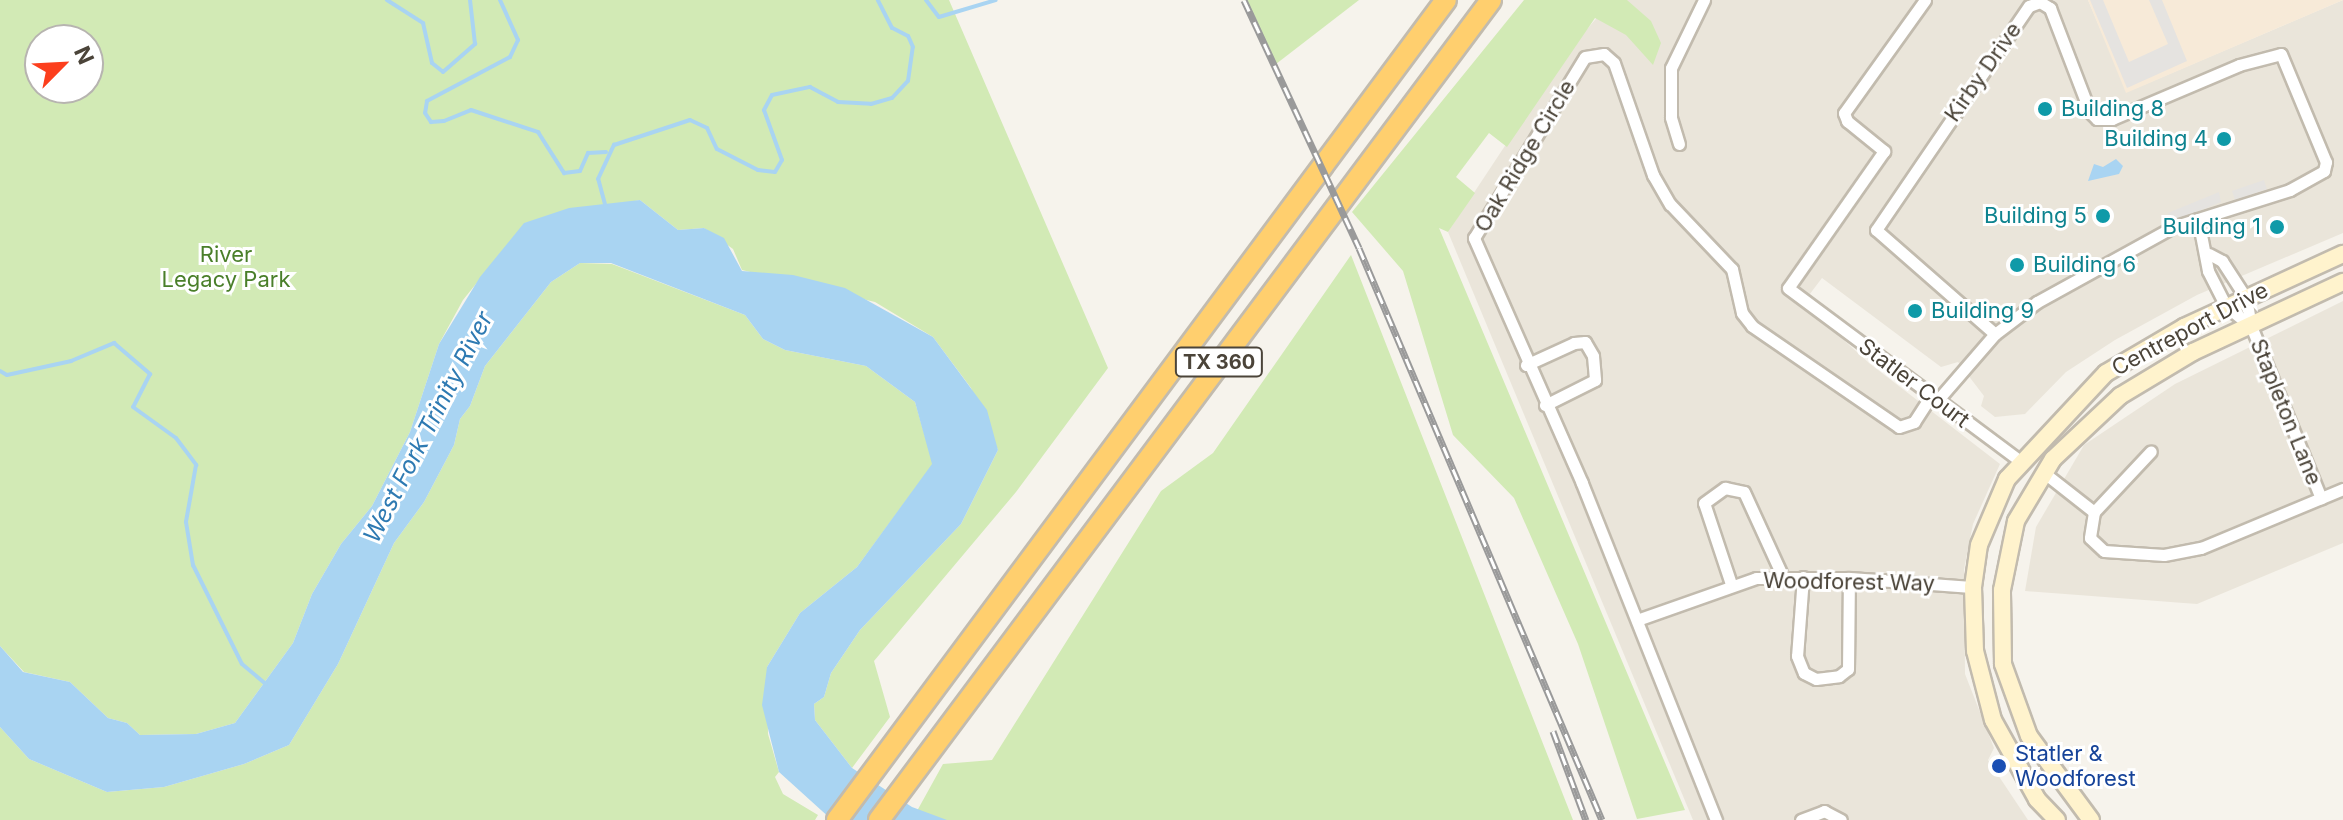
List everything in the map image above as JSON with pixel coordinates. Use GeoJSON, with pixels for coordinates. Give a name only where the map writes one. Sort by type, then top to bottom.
{"type":"FeatureCollection","features":[{"type":"Feature","properties":{"kind":"highway","name":"TX 360"},"geometry":{"type":"LineString","coordinates":[[837,820],[1446,0]]}},
{"type":"Feature","properties":{"kind":"highway"},"geometry":{"type":"LineString","coordinates":[[1485,7],[1498,0]]}},
{"type":"Feature","properties":{"kind":"highway","name":"TX 360"},"geometry":{"type":"LineString","coordinates":[[879,820],[1485,7]]}},
{"type":"Feature","properties":{"kind":"street"},"geometry":{"type":"LineString","coordinates":[[1679,144],[1671,117],[1671,68],[1704,0]]}},
{"type":"Feature","properties":{"kind":"street","name":"Statler Court"},"geometry":{"type":"LineString","coordinates":[[1925,0],[1844,113],[1847,121],[1884,151],[1788,288],[1933,400],[2020,461],[2043,472]]}},
{"type":"Feature","properties":{"kind":"street","name":"Kirby Drive"},"geometry":{"type":"LineString","coordinates":[[1933,400],[1995,334],[2105,262],[2198,219],[2290,190],[2326,167],[2285,58],[2272,53],[2112,119],[2097,119],[2090,112],[2050,8],[2040,2],[2029,6],[1876,230],[1995,334]]}},
{"type":"Feature","properties":{"kind":"street","name":"Oak Ridge Circle"},"geometry":{"type":"LineString","coordinates":[[1716,820],[1637,620],[1474,238],[1585,57],[1594,52],[1614,63],[1653,175],[1670,204],[1732,269],[1742,313],[1752,326],[1899,427],[1914,422],[1933,400]]}},
{"type":"Feature","properties":{"kind":"street"},"geometry":{"type":"LineString","coordinates":[[2198,219],[2209,254],[2208,271],[2226,306],[2251,326]]}},
{"type":"Feature","properties":{"kind":"street"},"geometry":{"type":"LineString","coordinates":[[2209,254],[2222,261],[2246,298],[2251,326]]}},
{"type":"Feature","properties":{"kind":"street","name":"Centreport Drive"},"geometry":{"type":"LineString","coordinates":[[2057,820],[2037,799],[1987,699],[1975,651],[1973,587],[1979,545],[2007,479],[2020,461],[2106,373],[2226,306],[2343,254]]}},
{"type":"Feature","properties":{"kind":"street","name":"Centreport Drive"},"geometry":{"type":"LineString","coordinates":[[2091,820],[2059,783],[2029,736],[2010,689],[2001,638],[2002,590],[2016,521],[2043,472],[2091,419],[2120,396],[2251,326],[2343,282]]}},
{"type":"Feature","properties":{"kind":"street","name":"Stapleton Lane"},"geometry":{"type":"LineString","coordinates":[[2251,326],[2321,498]]}},
{"type":"Feature","properties":{"kind":"street"},"geometry":{"type":"LineString","coordinates":[[1526,365],[1574,343],[1585,342],[1593,356],[1595,380],[1545,405]]}},
{"type":"Feature","properties":{"kind":"street"},"geometry":{"type":"LineString","coordinates":[[2151,451],[2094,512],[2090,538],[2104,551],[2164,555],[2201,548],[2343,489]]}},
{"type":"Feature","properties":{"kind":"street"},"geometry":{"type":"LineString","coordinates":[[2043,472],[2094,512]]}},
{"type":"Feature","properties":{"kind":"street"},"geometry":{"type":"LineString","coordinates":[[1731,584],[1704,503],[1725,488],[1744,492],[1783,577]]}},
{"type":"Feature","properties":{"kind":"street","name":"Woodforest Way"},"geometry":{"type":"LineString","coordinates":[[1637,620],[1731,584],[1783,577],[1849,578],[1973,587]]}},
{"type":"Feature","properties":{"kind":"street"},"geometry":{"type":"LineString","coordinates":[[1803,577],[1797,656],[1804,673],[1816,679],[1839,676],[1848,669],[1849,578]]}},
{"type":"Feature","properties":{"kind":"street"},"geometry":{"type":"LineString","coordinates":[[2037,799],[2059,783]]}},
{"type":"Feature","properties":{"kind":"street"},"geometry":{"type":"LineString","coordinates":[[1801,820],[1824,811],[1841,820]]}},
{"type":"Feature","properties":{"kind":"shaded area"},"geometry":{"type":"Polygon","coordinates":[[[1612,0],[2088,0],[2127,92],[2343,0],[2343,233],[2197,295],[2115,340],[2066,372],[2025,414],[1995,417],[1981,406],[1984,396],[1958,362],[1941,367],[1822,278],[1803,303],[1869,363],[2000,464],[1973,524],[1964,569],[1965,674],[1994,748],[1988,760],[2028,820],[1693,820],[1448,232],[1565,55],[1612,0]]]}},
{"type":"Feature","properties":{"kind":"shaded area"},"geometry":{"type":"Polygon","coordinates":[[[2088,0],[2343,0],[2126,93],[2088,0]]]}},
{"type":"Feature","properties":{"kind":"shaded area"},"geometry":{"type":"Polygon","coordinates":[[[2090,0],[2103,0],[2129,62],[2168,44],[2149,0],[2162,0],[2187,61],[2127,88],[2090,0]]]}},
{"type":"Feature","properties":{"kind":"shaded area"},"geometry":{"type":"Polygon","coordinates":[[[2264,180],[2267,189],[2235,200],[2232,191],[2264,180]]]}},
{"type":"Feature","properties":{"kind":"shaded area"},"geometry":{"type":"Polygon","coordinates":[[[2219,192],[2221,202],[2172,222],[2168,213],[2219,192]]]}},
{"type":"Feature","properties":{"kind":"shaded area"},"geometry":{"type":"Polygon","coordinates":[[[2343,301],[2343,543],[2197,604],[2025,591],[2036,527],[2084,445],[2175,384],[2343,301]]]}},
{"type":"Feature","properties":{"kind":"green space","name":"River Legacy Park"},"geometry":{"type":"Polygon","coordinates":[[[0,0],[949,0],[1108,368],[1016,492],[874,661],[890,717],[852,768],[815,720],[814,704],[824,697],[831,673],[860,630],[961,524],[998,450],[971,388],[933,337],[875,302],[742,270],[733,249],[704,228],[678,230],[640,200],[525,223],[463,300],[439,344],[410,432],[372,506],[341,544],[312,594],[293,643],[235,723],[196,734],[140,735],[127,723],[108,718],[70,682],[24,672],[0,646],[0,0]]]}},
{"type":"Feature","properties":{"kind":"green space"},"geometry":{"type":"Polygon","coordinates":[[[1244,0],[1359,0],[1276,64],[1244,0]]]}},
{"type":"Feature","properties":{"kind":"green space"},"geometry":{"type":"Polygon","coordinates":[[[1524,0],[1627,0],[1651,21],[1661,43],[1653,65],[1626,35],[1595,18],[1507,147],[1489,133],[1456,177],[1475,193],[1448,232],[1439,228],[1685,810],[1637,819],[1578,644],[1514,498],[1453,435],[1403,271],[1352,212],[1524,0]]]}},
{"type":"Feature","properties":{"kind":"green space"},"geometry":{"type":"Polygon","coordinates":[[[1351,255],[1573,820],[912,820],[943,764],[992,760],[1161,491],[1213,453],[1351,255]]]}},
{"type":"Feature","properties":{"kind":"green space"},"geometry":{"type":"Polygon","coordinates":[[[580,263],[612,264],[745,315],[763,339],[785,350],[866,366],[915,402],[933,464],[857,567],[800,613],[767,667],[768,734],[779,772],[775,777],[783,794],[818,815],[815,820],[0,820],[0,727],[29,759],[107,792],[164,787],[244,764],[289,745],[338,664],[394,543],[424,502],[454,445],[460,419],[470,406],[485,366],[551,282],[580,263]]]}},
{"type":"Feature","properties":{"kind":"water"},"geometry":{"type":"Polygon","coordinates":[[[2116,159],[2123,166],[2119,174],[2088,181],[2094,164],[2103,167],[2116,159]]]}},
{"type":"Feature","properties":{"kind":"water","name":"West Fork Trinity River"},"geometry":{"type":"Polygon","coordinates":[[[640,200],[678,230],[704,228],[724,238],[742,271],[793,275],[845,288],[933,337],[987,410],[998,450],[961,524],[860,630],[831,673],[824,697],[814,704],[815,720],[852,768],[912,807],[947,820],[832,820],[779,772],[762,705],[767,667],[800,613],[857,567],[932,464],[915,402],[866,366],[785,350],[763,339],[745,315],[611,263],[580,263],[551,282],[485,366],[470,406],[460,419],[454,445],[424,502],[394,543],[338,664],[289,745],[244,764],[164,787],[107,792],[29,759],[0,727],[0,646],[23,672],[70,682],[108,718],[127,723],[140,735],[196,734],[235,723],[293,643],[312,594],[341,544],[372,506],[410,432],[439,344],[480,277],[524,223],[569,208],[640,200]]]}},
{"type":"Feature","properties":{"kind":"waterway"},"geometry":{"type":"LineString","coordinates":[[387,0],[423,23],[432,63],[443,72],[475,44],[470,0]]}},
{"type":"Feature","properties":{"kind":"waterway"},"geometry":{"type":"LineString","coordinates":[[500,0],[518,40],[510,57],[427,101],[425,113],[431,122],[444,121],[471,110],[538,132],[564,173],[580,171],[588,153],[606,152]]}},
{"type":"Feature","properties":{"kind":"waterway"},"geometry":{"type":"LineString","coordinates":[[606,208],[598,179],[614,145],[690,120],[707,128],[717,149],[758,170],[775,172],[782,160],[764,110],[772,95],[810,87],[838,102],[871,104],[892,98],[908,81],[913,47],[908,36],[892,28],[878,0]]}},
{"type":"Feature","properties":{"kind":"waterway"},"geometry":{"type":"LineString","coordinates":[[926,0],[939,17],[996,0]]}},
{"type":"Feature","properties":{"kind":"waterway"},"geometry":{"type":"LineString","coordinates":[[0,371],[7,375],[71,361],[114,343],[150,374],[133,407],[176,438],[196,465],[186,522],[193,565],[242,664],[266,684]]}},
{"type":"Feature","properties":{"kind":"railway"},"geometry":{"type":"LineString","coordinates":[[1244,0],[1359,248],[1602,820]]}},
{"type":"Feature","properties":{"kind":"railway"},"geometry":{"type":"LineString","coordinates":[[1553,731],[1586,820]]}},
{"type":"Feature","properties":{"kind":"place","name":"Building 8"},"geometry":{"type":"Point","coordinates":[2045,109]}},
{"type":"Feature","properties":{"kind":"place","name":"Building 4"},"geometry":{"type":"Point","coordinates":[2224,139]}},
{"type":"Feature","properties":{"kind":"place","name":"Building 5"},"geometry":{"type":"Point","coordinates":[2103,216]}},
{"type":"Feature","properties":{"kind":"place","name":"Building 1"},"geometry":{"type":"Point","coordinates":[2277,227]}},
{"type":"Feature","properties":{"kind":"place","name":"Building 6"},"geometry":{"type":"Point","coordinates":[2017,265]}},
{"type":"Feature","properties":{"kind":"place","name":"Building 9"},"geometry":{"type":"Point","coordinates":[1915,311]}},
{"type":"Feature","properties":{"kind":"place","name":"Statler & Woodforest"},"geometry":{"type":"Point","coordinates":[1999,766]}}]}
